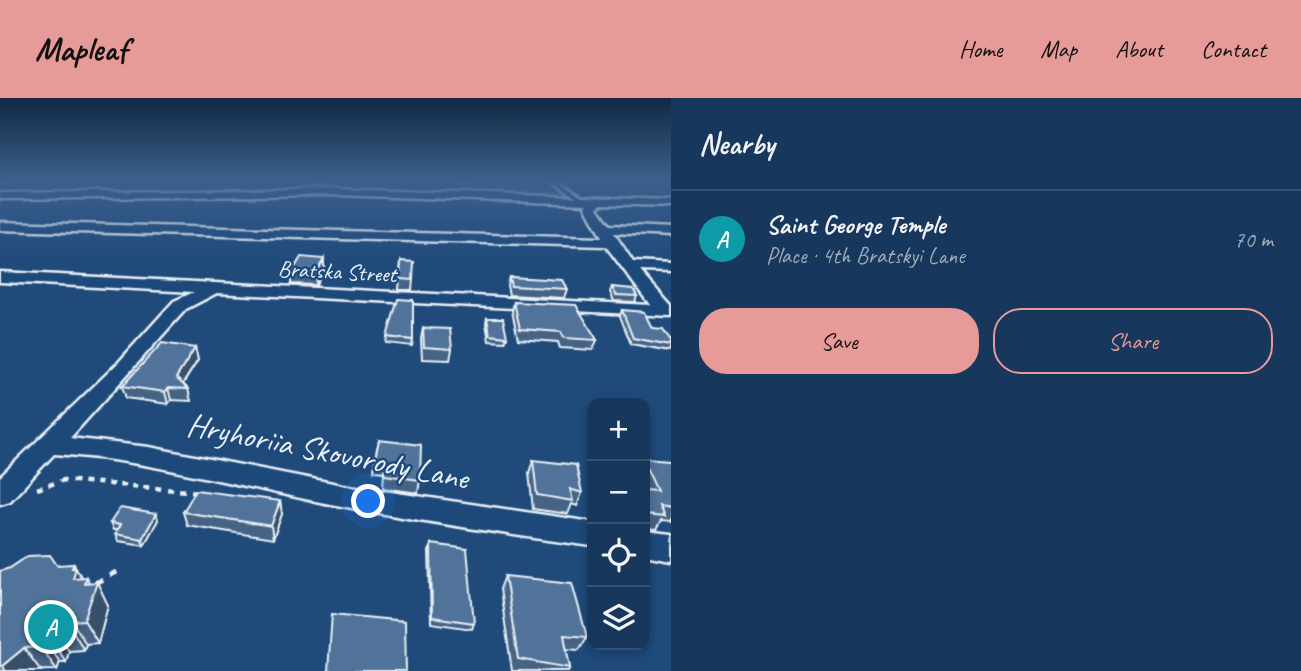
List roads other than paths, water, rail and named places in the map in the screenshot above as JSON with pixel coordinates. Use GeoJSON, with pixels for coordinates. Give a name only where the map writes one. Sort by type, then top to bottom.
{"type":"FeatureCollection","features":[{"type":"Feature","properties":{"kind":"street"},"geometry":{"type":"LineString","coordinates":[[10,210],[17,207]]}},
{"type":"Feature","properties":{"kind":"street"},"geometry":{"type":"LineString","coordinates":[[591,207],[629,266],[667,311]]}},
{"type":"Feature","properties":{"kind":"street"},"geometry":{"type":"LineString","coordinates":[[0,226],[608,235],[671,232]]}},
{"type":"Feature","properties":{"kind":"street"},"geometry":{"type":"LineString","coordinates":[[629,266],[671,268]]}},
{"type":"Feature","properties":{"kind":"street"},"geometry":{"type":"LineString","coordinates":[[0,277],[175,295],[125,367],[11,485]]}},
{"type":"Feature","properties":{"kind":"street","name":"Bratska Street"},"geometry":{"type":"LineString","coordinates":[[175,295],[214,288],[667,311]]}},
{"type":"Feature","properties":{"kind":"street","name":"Hryhoriia Skovorody Lane"},"geometry":{"type":"LineString","coordinates":[[50,445],[90,446],[160,456],[306,489],[587,533]]}},
{"type":"Feature","properties":{"kind":"street"},"geometry":{"type":"LineString","coordinates":[[650,543],[671,547]]}},
{"type":"Feature","properties":{"kind":"place","name":"Saint George Temple"},"geometry":{"type":"Point","coordinates":[51,627]}}]}
